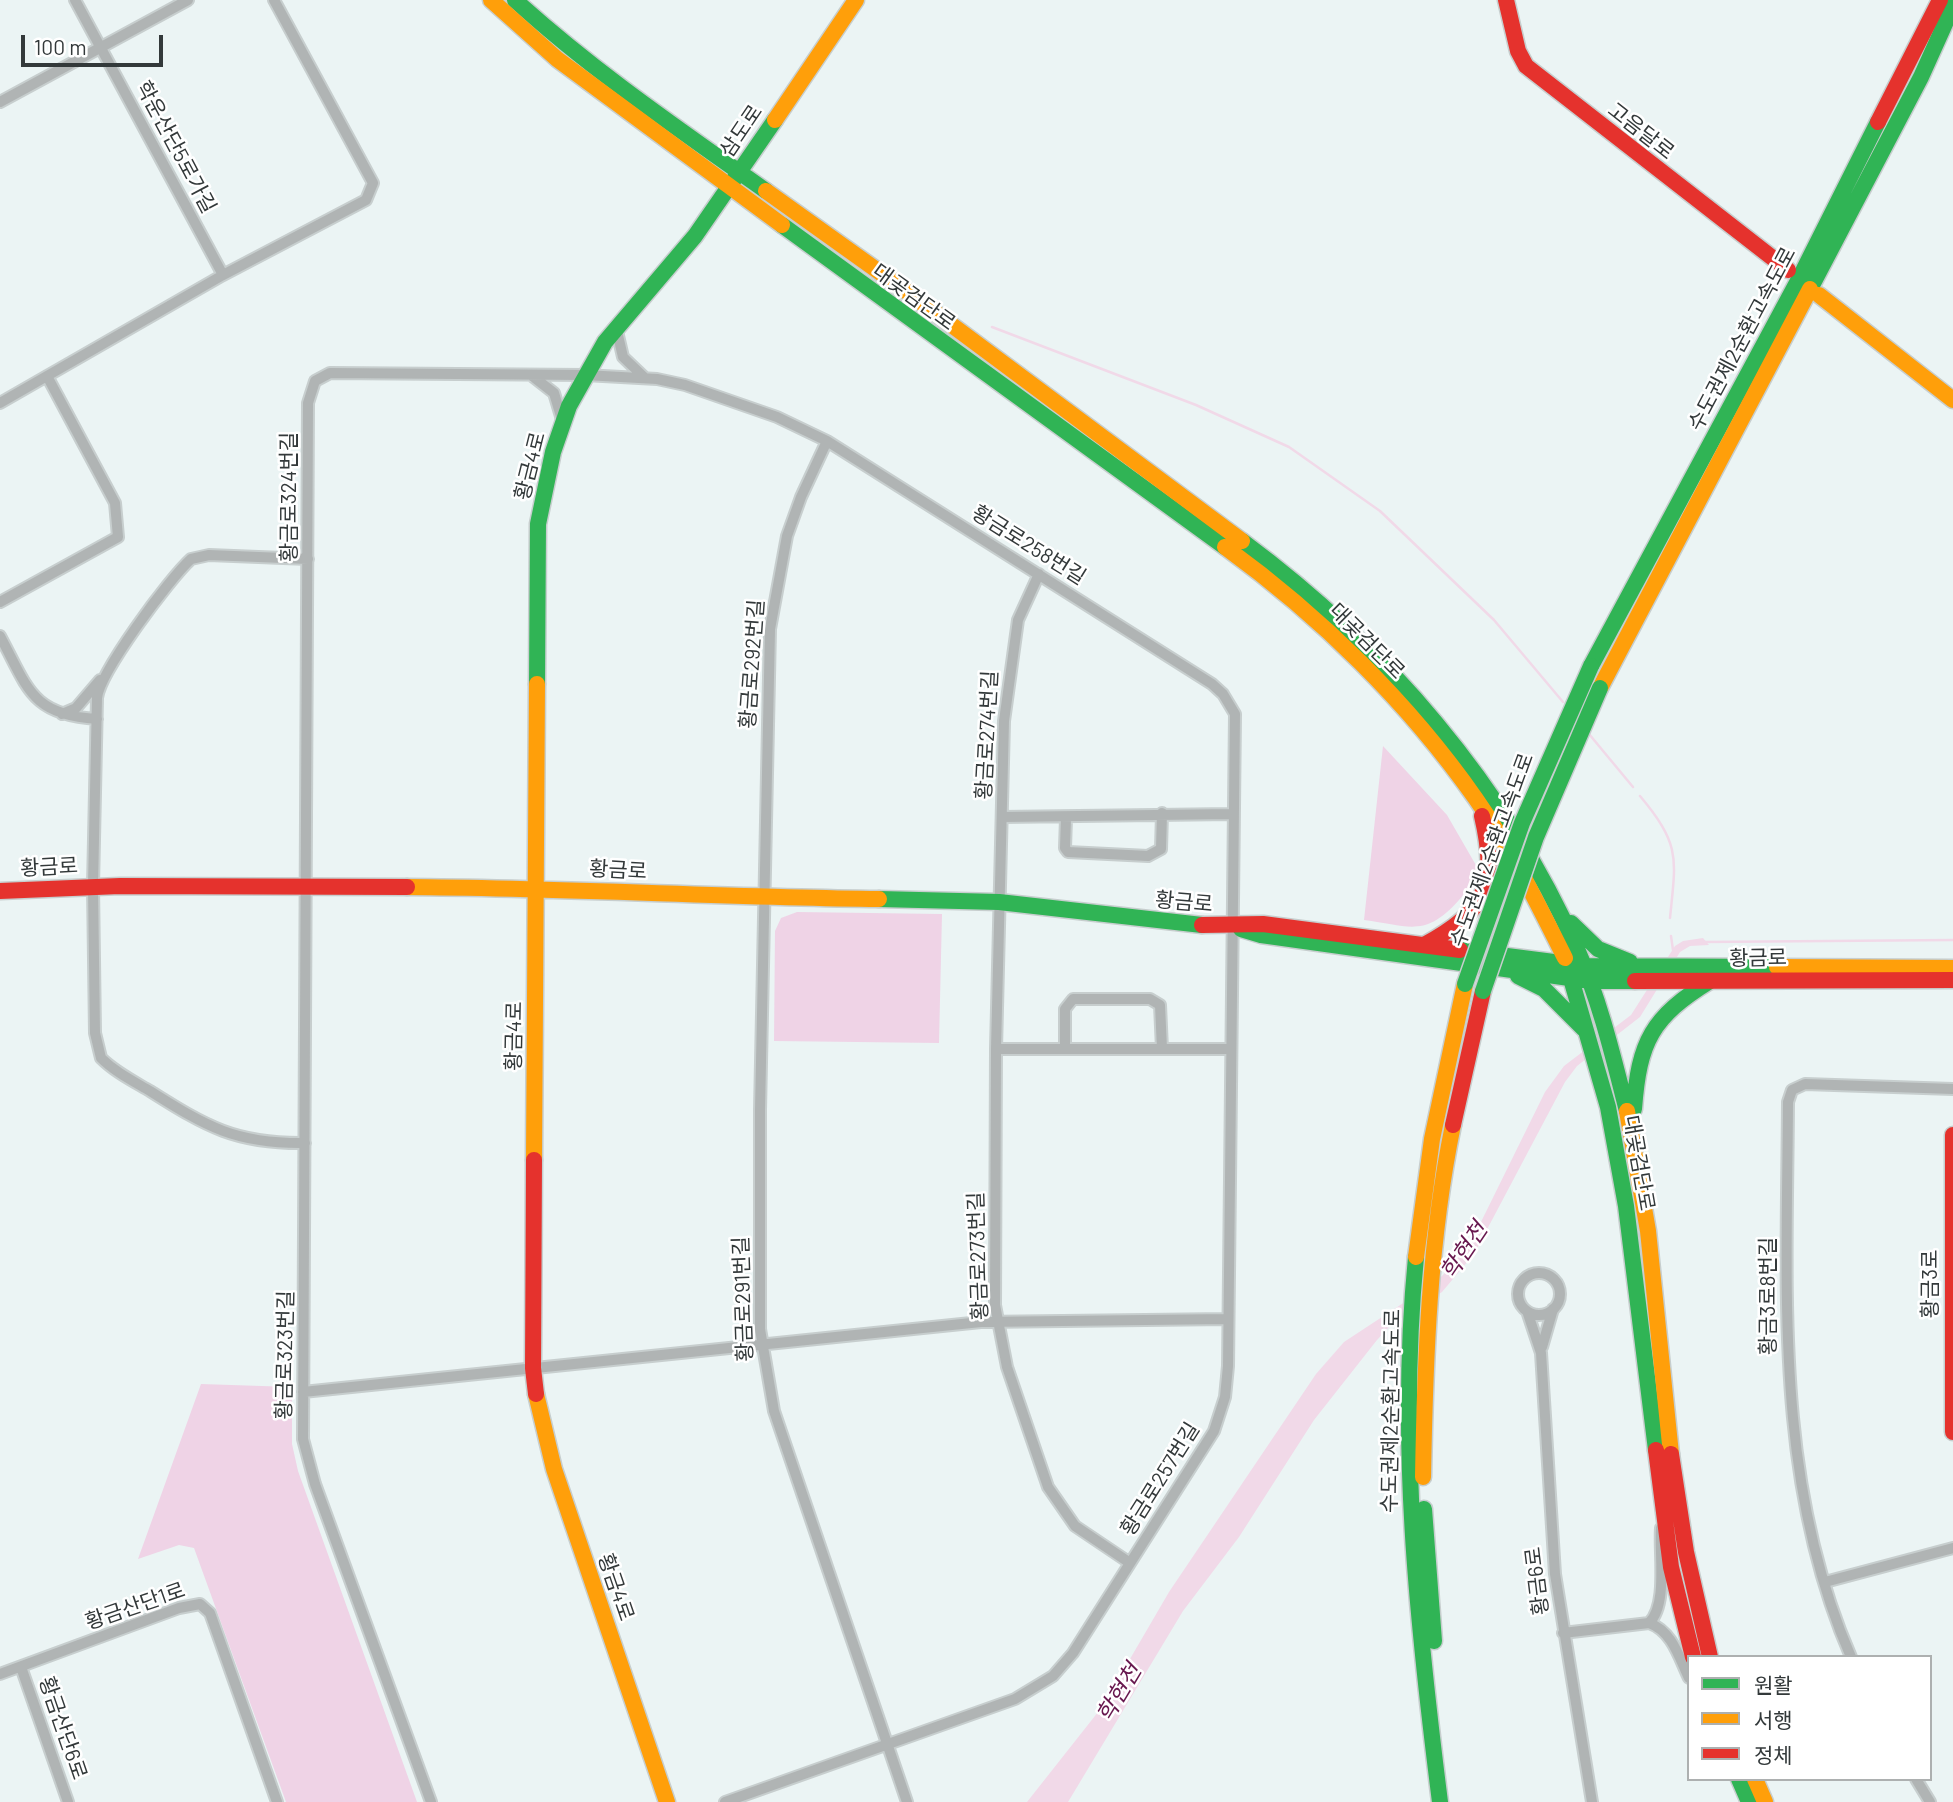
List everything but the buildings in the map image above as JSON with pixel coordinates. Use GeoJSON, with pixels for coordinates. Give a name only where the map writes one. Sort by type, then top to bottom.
{"type":"FeatureCollection","features":[{"type":"Feature","properties":{"kind":"main road","name":"대곶검단로"},"geometry":{"type":"LineString","coordinates":[[491,0],[557,59],[1229,550],[1308,612],[1382,684],[1434,743],[1477,800],[1518,865],[1571,971],[1597,1066],[1626,1206],[1662,1510],[1675,1589],[1692,1655]]}},
{"type":"Feature","properties":{"kind":"main road","name":"대곶검단로"},"geometry":{"type":"LineString","coordinates":[[515,0],[548,30],[643,104],[1234,533],[1350,627],[1415,695],[1485,778],[1513,821],[1560,911],[1588,974],[1614,1051],[1633,1125],[1649,1234],[1672,1466],[1693,1596],[1709,1655]]}},
{"type":"Feature","properties":{"kind":"main road","name":"삼도로"},"geometry":{"type":"LineString","coordinates":[[656,282],[687,247],[856,0]]}},
{"type":"Feature","properties":{"kind":"main road","name":"고음달로"},"geometry":{"type":"LineString","coordinates":[[1506,0],[1518,51],[1527,66],[1788,270]]}},
{"type":"Feature","properties":{"kind":"main road","name":"수도권제2순환고속도로"},"geometry":{"type":"LineString","coordinates":[[1440,1802],[1411,1549],[1410,1348],[1418,1234],[1441,1090],[1465,984],[1487,917],[1559,730],[1806,265],[1940,0]]}},
{"type":"Feature","properties":{"kind":"main road","name":"수도권제2순환고속도로"},"geometry":{"type":"LineString","coordinates":[[1454,1802],[1434,1639],[1424,1507],[1428,1345],[1437,1220],[1460,1090],[1483,990],[1565,759],[1921,77],[1953,6]]}},
{"type":"Feature","properties":{"kind":"main road","name":"황금4로"},"geometry":{"type":"LineString","coordinates":[[656,282],[617,327],[585,375],[563,423],[545,479],[536,546],[533,1368],[539,1415],[554,1469],[667,1802]]}},
{"type":"Feature","properties":{"kind":"main road"},"geometry":{"type":"LineString","coordinates":[[1819,295],[1953,400]]}},
{"type":"Feature","properties":{"kind":"main road"},"geometry":{"type":"LineString","coordinates":[[1424,945],[1462,925],[1484,896],[1490,860],[1477,800]]}},
{"type":"Feature","properties":{"kind":"main road","name":"황금로"},"geometry":{"type":"LineString","coordinates":[[0,891],[93,886],[535,888],[764,898],[999,902],[1116,917],[1232,926],[1263,924],[1424,945],[1588,974],[1618,982],[1953,980]]}},
{"type":"Feature","properties":{"kind":"main road"},"geometry":{"type":"LineString","coordinates":[[1560,911],[1591,944],[1631,963]]}},
{"type":"Feature","properties":{"kind":"main road","name":"황금로"},"geometry":{"type":"LineString","coordinates":[[1232,926],[1261,935],[1503,969],[1571,971]]}},
{"type":"Feature","properties":{"kind":"main road","name":"황금로"},"geometry":{"type":"LineString","coordinates":[[1588,974],[1631,963],[1953,968]]}},
{"type":"Feature","properties":{"kind":"main road"},"geometry":{"type":"LineString","coordinates":[[1503,969],[1544,989],[1585,1027]]}},
{"type":"Feature","properties":{"kind":"main road"},"geometry":{"type":"LineString","coordinates":[[1633,1125],[1638,1061],[1651,1028],[1674,1004],[1713,980]]}},
{"type":"Feature","properties":{"kind":"main road","name":"황금3로"},"geometry":{"type":"LineString","coordinates":[[1953,1135],[1953,1432]]}},
{"type":"Feature","properties":{"kind":"main road"},"geometry":{"type":"LineString","coordinates":[[1740,1781],[1749,1802]]}},
{"type":"Feature","properties":{"kind":"main road"},"geometry":{"type":"LineString","coordinates":[[1756,1781],[1765,1802]]}},
{"type":"Feature","properties":{"kind":"street","name":"학운산단5로가길"},"geometry":{"type":"LineString","coordinates":[[75,0],[223,275]]}},
{"type":"Feature","properties":{"kind":"street"},"geometry":{"type":"LineString","coordinates":[[0,102],[188,0]]}},
{"type":"Feature","properties":{"kind":"street"},"geometry":{"type":"LineString","coordinates":[[0,403],[223,275],[366,201],[373,183],[274,0]]}},
{"type":"Feature","properties":{"kind":"street"},"geometry":{"type":"LineString","coordinates":[[617,327],[626,363],[645,377]]}},
{"type":"Feature","properties":{"kind":"street","name":"황금로324번길"},"geometry":{"type":"LineString","coordinates":[[308,886],[308,402],[311,387],[319,377],[330,373],[585,375]]}},
{"type":"Feature","properties":{"kind":"street"},"geometry":{"type":"LineString","coordinates":[[531,375],[554,393],[563,423]]}},
{"type":"Feature","properties":{"kind":"street","name":"황금로258번길"},"geometry":{"type":"LineString","coordinates":[[585,375],[645,377],[670,381],[788,422],[827,441],[1223,694],[1235,714],[1236,725],[1232,814],[1232,926]]}},
{"type":"Feature","properties":{"kind":"street"},"geometry":{"type":"LineString","coordinates":[[0,602],[118,537],[114,503],[47,376]]}},
{"type":"Feature","properties":{"kind":"street","name":"황금로292번길"},"geometry":{"type":"LineString","coordinates":[[764,898],[768,663],[774,603],[793,516],[827,441]]}},
{"type":"Feature","properties":{"kind":"street"},"geometry":{"type":"LineString","coordinates":[[62,714],[76,708],[102,678],[191,559],[201,555],[308,559]]}},
{"type":"Feature","properties":{"kind":"street","name":"황금로274번길"},"geometry":{"type":"LineString","coordinates":[[999,902],[1004,721],[1009,670],[1022,606],[1039,574]]}},
{"type":"Feature","properties":{"kind":"street"},"geometry":{"type":"LineString","coordinates":[[0,636],[34,698],[51,711],[75,718],[97,719]]}},
{"type":"Feature","properties":{"kind":"street"},"geometry":{"type":"LineString","coordinates":[[102,678],[98,687],[93,886],[94,1033],[101,1058],[147,1090],[220,1132],[259,1141],[305,1143]]}},
{"type":"Feature","properties":{"kind":"street"},"geometry":{"type":"LineString","coordinates":[[75,718],[96,739]]}},
{"type":"Feature","properties":{"kind":"street"},"geometry":{"type":"LineString","coordinates":[[1066,818],[1065,848],[1068,852],[1154,856],[1161,849],[1162,813]]}},
{"type":"Feature","properties":{"kind":"street"},"geometry":{"type":"LineString","coordinates":[[1002,817],[1232,814]]}},
{"type":"Feature","properties":{"kind":"street","name":"황금로323번길"},"geometry":{"type":"LineString","coordinates":[[308,886],[303,1439],[310,1468],[430,1802]]}},
{"type":"Feature","properties":{"kind":"street","name":"황금로291번길"},"geometry":{"type":"LineString","coordinates":[[764,898],[761,1346],[777,1421],[907,1802]]}},
{"type":"Feature","properties":{"kind":"street","name":"황금로273번길"},"geometry":{"type":"LineString","coordinates":[[999,902],[994,1241],[997,1321],[1020,1406],[1055,1500],[1084,1534],[1130,1563]]}},
{"type":"Feature","properties":{"kind":"street","name":"황금로257번길"},"geometry":{"type":"LineString","coordinates":[[725,1802],[990,1709],[1042,1684],[1073,1653],[1208,1442],[1220,1418],[1227,1385],[1232,926]]}},
{"type":"Feature","properties":{"kind":"street"},"geometry":{"type":"LineString","coordinates":[[1065,1048],[1065,1009],[1073,999],[1150,999],[1160,1004],[1162,1049]]}},
{"type":"Feature","properties":{"kind":"street"},"geometry":{"type":"LineString","coordinates":[[996,1049],[1230,1049]]}},
{"type":"Feature","properties":{"kind":"street","name":"황금3로8번길"},"geometry":{"type":"LineString","coordinates":[[1850,1655],[1812,1540],[1797,1466],[1788,1379],[1789,1096],[1797,1086],[1813,1083],[1953,1089]]}},
{"type":"Feature","properties":{"kind":"street"},"geometry":{"type":"LineString","coordinates":[[1538,1273],[1556,1283],[1559,1296],[1545,1328],[1541,1353],[1518,1291],[1525,1278],[1538,1273]]}},
{"type":"Feature","properties":{"kind":"street"},"geometry":{"type":"LineString","coordinates":[[1527,1311],[1542,1314],[1553,1308]]}},
{"type":"Feature","properties":{"kind":"street"},"geometry":{"type":"LineString","coordinates":[[303,1392],[997,1321],[1227,1319]]}},
{"type":"Feature","properties":{"kind":"street","name":"황금6로"},"geometry":{"type":"LineString","coordinates":[[1541,1353],[1552,1542],[1563,1633],[1592,1802]]}},
{"type":"Feature","properties":{"kind":"street"},"geometry":{"type":"LineString","coordinates":[[1649,1623],[1658,1612],[1661,1598],[1662,1510]]}},
{"type":"Feature","properties":{"kind":"street"},"geometry":{"type":"LineString","coordinates":[[1825,1582],[1953,1548]]}},
{"type":"Feature","properties":{"kind":"street","name":"황금산단1로"},"geometry":{"type":"LineString","coordinates":[[0,1674],[179,1608],[200,1604],[210,1613],[277,1802]]}},
{"type":"Feature","properties":{"kind":"street"},"geometry":{"type":"LineString","coordinates":[[1563,1633],[1649,1623],[1661,1629],[1671,1640],[1687,1674]]}},
{"type":"Feature","properties":{"kind":"street","name":"황금산단6로"},"geometry":{"type":"LineString","coordinates":[[21,1667],[68,1802]]}},
{"type":"Feature","properties":{"kind":"street"},"geometry":{"type":"LineString","coordinates":[[1917,1781],[1930,1802]]}},
{"type":"Feature","properties":{"kind":"shaded area"},"geometry":{"type":"Polygon","coordinates":[[[1383,746],[1447,815],[1477,867],[1471,884],[1459,900],[1447,912],[1426,925],[1405,926],[1364,920],[1383,746]]]}},
{"type":"Feature","properties":{"kind":"shaded area"},"geometry":{"type":"Polygon","coordinates":[[[797,912],[942,914],[939,1043],[774,1041],[775,931],[781,918],[797,912]]]}},
{"type":"Feature","properties":{"kind":"shaded area"},"geometry":{"type":"Polygon","coordinates":[[[201,1384],[292,1387],[292,1444],[298,1471],[417,1802],[286,1802],[194,1548],[179,1545],[138,1559],[201,1384]]]}},
{"type":"Feature","properties":{"kind":"water"},"geometry":{"type":"Polygon","coordinates":[[[1703,938],[1709,945],[1690,946],[1680,952],[1640,1017],[1577,1066],[1565,1082],[1474,1254],[1442,1292],[1392,1324],[1314,1420],[1239,1537],[1183,1611],[1068,1802],[1027,1802],[1102,1707],[1169,1592],[1316,1374],[1344,1342],[1442,1276],[1479,1226],[1545,1092],[1564,1066],[1631,1015],[1675,946],[1683,941],[1703,938]]]}},
{"type":"Feature","properties":{"kind":"waterway"},"geometry":{"type":"LineString","coordinates":[[992,327],[1196,405],[1289,447],[1380,511],[1494,620],[1563,702]]}},
{"type":"Feature","properties":{"kind":"waterway"},"geometry":{"type":"LineString","coordinates":[[1589,734],[1633,787]]}},
{"type":"Feature","properties":{"kind":"waterway"},"geometry":{"type":"LineString","coordinates":[[1640,796],[1663,827],[1673,853],[1674,881],[1670,918]]}},
{"type":"Feature","properties":{"kind":"waterway"},"geometry":{"type":"LineString","coordinates":[[1671,936],[1673,950]]}},
{"type":"Feature","properties":{"kind":"waterway","name":"학현천"},"geometry":{"type":"LineString","coordinates":[[1704,942],[1953,940]]}},
{"type":"Feature","properties":{"kind":"traffic: fast"},"geometry":{"type":"LineString","coordinates":[[515,0],[606,76],[766,191]]}},
{"type":"Feature","properties":{"kind":"traffic: fast"},"geometry":{"type":"LineString","coordinates":[[1810,289],[1921,77],[1953,6]]}},
{"type":"Feature","properties":{"kind":"traffic: fast"},"geometry":{"type":"LineString","coordinates":[[537,684],[538,524],[553,452],[569,406],[605,342],[695,236],[775,120]]}},
{"type":"Feature","properties":{"kind":"traffic: fast"},"geometry":{"type":"LineString","coordinates":[[1591,666],[1800,277],[1878,122]]}},
{"type":"Feature","properties":{"kind":"traffic: fast"},"geometry":{"type":"LineString","coordinates":[[782,225],[1225,547]]}},
{"type":"Feature","properties":{"kind":"traffic: fast"},"geometry":{"type":"LineString","coordinates":[[1242,541],[1295,582],[1345,627],[1436,723],[1477,776],[1548,888],[1577,949],[1593,989],[1627,1111]]}},
{"type":"Feature","properties":{"kind":"traffic: fast"},"geometry":{"type":"LineString","coordinates":[[1465,984],[1522,823],[1591,666]]}},
{"type":"Feature","properties":{"kind":"traffic: fast"},"geometry":{"type":"LineString","coordinates":[[1483,991],[1536,837],[1600,688]]}},
{"type":"Feature","properties":{"kind":"traffic: fast"},"geometry":{"type":"LineString","coordinates":[[879,899],[999,902],[1202,925]]}},
{"type":"Feature","properties":{"kind":"traffic: fast"},"geometry":{"type":"LineString","coordinates":[[1571,923],[1598,949],[1630,962]]}},
{"type":"Feature","properties":{"kind":"traffic: fast"},"geometry":{"type":"LineString","coordinates":[[1241,929],[1261,935],[1591,981],[1635,981]]}},
{"type":"Feature","properties":{"kind":"traffic: fast"},"geometry":{"type":"LineString","coordinates":[[1460,950],[1585,966],[1777,967]]}},
{"type":"Feature","properties":{"kind":"traffic: fast"},"geometry":{"type":"LineString","coordinates":[[1565,958],[1608,1107],[1626,1206],[1656,1450]]}},
{"type":"Feature","properties":{"kind":"traffic: fast"},"geometry":{"type":"LineString","coordinates":[[1518,976],[1544,989],[1584,1029]]}},
{"type":"Feature","properties":{"kind":"traffic: fast"},"geometry":{"type":"LineString","coordinates":[[1634,1109],[1640,1065],[1652,1033],[1674,1007],[1710,981]]}},
{"type":"Feature","properties":{"kind":"traffic: fast"},"geometry":{"type":"LineString","coordinates":[[1416,1257],[1409,1393],[1410,1462],[1418,1598],[1440,1802]]}},
{"type":"Feature","properties":{"kind":"traffic: fast"},"geometry":{"type":"LineString","coordinates":[[1424,1509],[1434,1641]]}},
{"type":"Feature","properties":{"kind":"traffic: fast"},"geometry":{"type":"LineString","coordinates":[[1740,1781],[1749,1802]]}},
{"type":"Feature","properties":{"kind":"traffic: slow"},"geometry":{"type":"LineString","coordinates":[[491,0],[557,59],[782,225]]}},
{"type":"Feature","properties":{"kind":"traffic: slow"},"geometry":{"type":"LineString","coordinates":[[775,120],[856,0]]}},
{"type":"Feature","properties":{"kind":"traffic: slow"},"geometry":{"type":"LineString","coordinates":[[766,191],[906,291],[1242,541]]}},
{"type":"Feature","properties":{"kind":"traffic: slow"},"geometry":{"type":"LineString","coordinates":[[1600,688],[1810,289]]}},
{"type":"Feature","properties":{"kind":"traffic: slow"},"geometry":{"type":"LineString","coordinates":[[1819,295],[1953,400]]}},
{"type":"Feature","properties":{"kind":"traffic: slow"},"geometry":{"type":"LineString","coordinates":[[1225,547],[1295,602],[1361,662],[1450,763],[1501,837],[1565,958]]}},
{"type":"Feature","properties":{"kind":"traffic: slow"},"geometry":{"type":"LineString","coordinates":[[534,1160],[537,684]]}},
{"type":"Feature","properties":{"kind":"traffic: slow"},"geometry":{"type":"LineString","coordinates":[[407,887],[879,899]]}},
{"type":"Feature","properties":{"kind":"traffic: slow"},"geometry":{"type":"LineString","coordinates":[[1777,967],[1953,968]]}},
{"type":"Feature","properties":{"kind":"traffic: slow"},"geometry":{"type":"LineString","coordinates":[[1416,1257],[1432,1139],[1465,984]]}},
{"type":"Feature","properties":{"kind":"traffic: slow"},"geometry":{"type":"LineString","coordinates":[[1627,1111],[1648,1231],[1671,1454]]}},
{"type":"Feature","properties":{"kind":"traffic: slow"},"geometry":{"type":"LineString","coordinates":[[1423,1477],[1433,1256],[1453,1125]]}},
{"type":"Feature","properties":{"kind":"traffic: slow"},"geometry":{"type":"LineString","coordinates":[[536,1394],[554,1469],[667,1802]]}},
{"type":"Feature","properties":{"kind":"traffic: slow"},"geometry":{"type":"LineString","coordinates":[[1756,1781],[1765,1802]]}},
{"type":"Feature","properties":{"kind":"traffic: jam"},"geometry":{"type":"LineString","coordinates":[[1506,0],[1518,51],[1526,66],[1788,270]]}},
{"type":"Feature","properties":{"kind":"traffic: jam"},"geometry":{"type":"LineString","coordinates":[[1878,122],[1940,0]]}},
{"type":"Feature","properties":{"kind":"traffic: jam"},"geometry":{"type":"LineString","coordinates":[[1424,945],[1461,920],[1482,894],[1487,878],[1488,860],[1482,816]]}},
{"type":"Feature","properties":{"kind":"traffic: jam"},"geometry":{"type":"LineString","coordinates":[[0,891],[120,886],[407,887]]}},
{"type":"Feature","properties":{"kind":"traffic: jam"},"geometry":{"type":"LineString","coordinates":[[1202,925],[1263,924],[1460,950]]}},
{"type":"Feature","properties":{"kind":"traffic: jam"},"geometry":{"type":"LineString","coordinates":[[1635,981],[1953,980]]}},
{"type":"Feature","properties":{"kind":"traffic: jam"},"geometry":{"type":"LineString","coordinates":[[1453,1125],[1483,991]]}},
{"type":"Feature","properties":{"kind":"traffic: jam"},"geometry":{"type":"LineString","coordinates":[[1953,1135],[1953,1432]]}},
{"type":"Feature","properties":{"kind":"traffic: jam"},"geometry":{"type":"LineString","coordinates":[[534,1160],[533,1368],[536,1394]]}},
{"type":"Feature","properties":{"kind":"traffic: jam"},"geometry":{"type":"LineString","coordinates":[[1656,1450],[1671,1567],[1693,1655]]}},
{"type":"Feature","properties":{"kind":"traffic: jam"},"geometry":{"type":"LineString","coordinates":[[1671,1454],[1686,1552],[1710,1655]]}}]}
